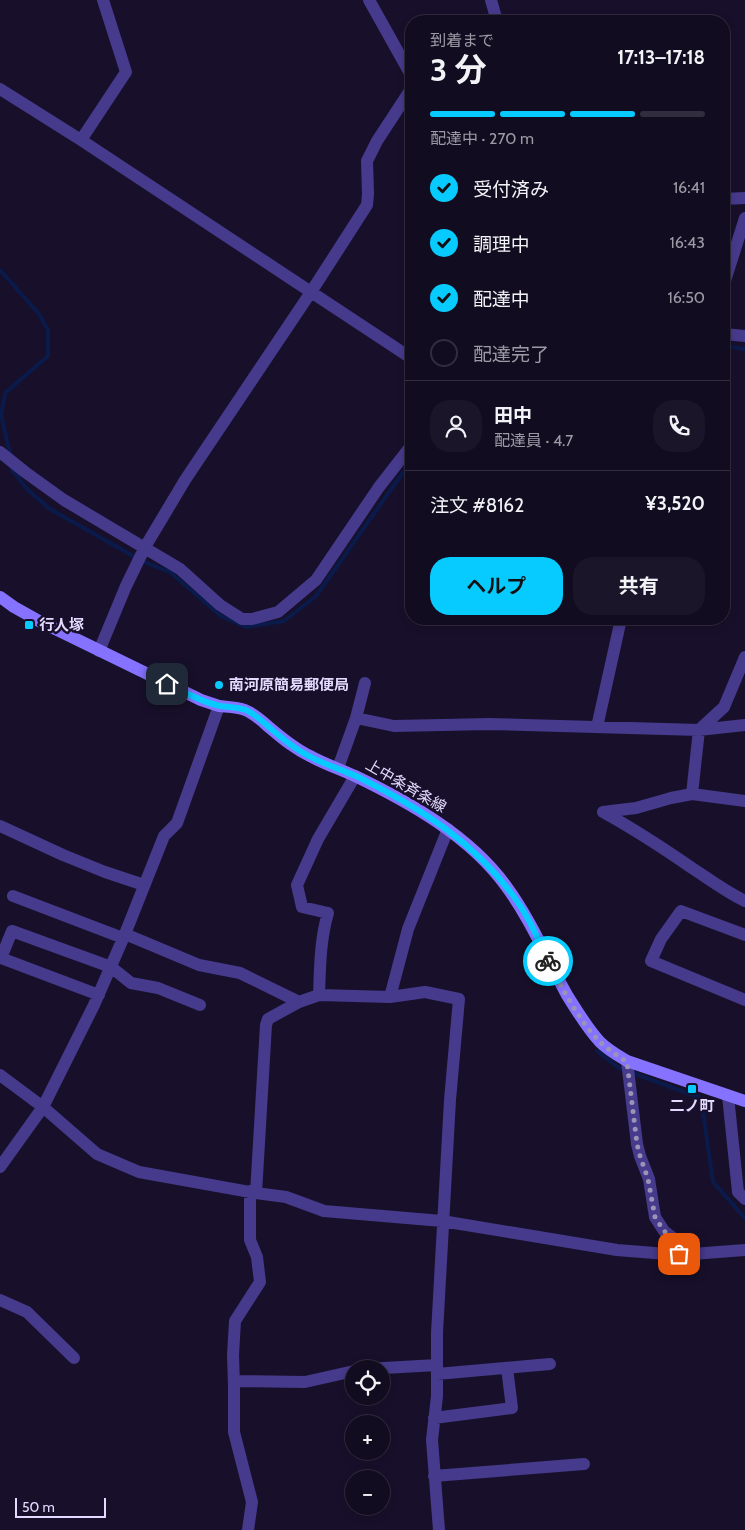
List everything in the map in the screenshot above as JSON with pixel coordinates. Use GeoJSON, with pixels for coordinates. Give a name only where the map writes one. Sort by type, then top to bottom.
{"type":"FeatureCollection","features":[{"type":"Feature","properties":{"kind":"main road","name":"上中条斉条線"},"geometry":{"type":"LineString","coordinates":[[0,597],[39,621],[201,700],[219,706],[244,710],[255,716],[293,748],[355,776],[415,808],[448,829],[478,854],[504,884],[521,908],[549,964],[586,1024],[610,1051],[627,1062],[745,1101]]}},
{"type":"Feature","properties":{"kind":"street"},"geometry":{"type":"LineString","coordinates":[[81,140],[126,72],[103,0]]}},
{"type":"Feature","properties":{"kind":"street"},"geometry":{"type":"LineString","coordinates":[[369,0],[405,64]]}},
{"type":"Feature","properties":{"kind":"street"},"geometry":{"type":"LineString","coordinates":[[491,0],[495,15]]}},
{"type":"Feature","properties":{"kind":"street"},"geometry":{"type":"LineString","coordinates":[[0,89],[81,140],[405,354]]}},
{"type":"Feature","properties":{"kind":"street"},"geometry":{"type":"LineString","coordinates":[[99,651],[126,586],[185,480],[311,292],[367,204],[367,161],[377,141],[405,98]]}},
{"type":"Feature","properties":{"kind":"street"},"geometry":{"type":"LineString","coordinates":[[730,199],[745,198]]}},
{"type":"Feature","properties":{"kind":"street"},"geometry":{"type":"LineString","coordinates":[[730,265],[745,218]]}},
{"type":"Feature","properties":{"kind":"street"},"geometry":{"type":"LineString","coordinates":[[730,335],[745,336]]}},
{"type":"Feature","properties":{"kind":"street"},"geometry":{"type":"LineString","coordinates":[[0,452],[24,472],[64,500],[146,547],[180,569],[220,605],[242,619],[252,619],[278,612],[316,580],[379,487],[405,454]]}},
{"type":"Feature","properties":{"kind":"street"},"geometry":{"type":"LineString","coordinates":[[597,727],[620,625]]}},
{"type":"Feature","properties":{"kind":"street"},"geometry":{"type":"LineString","coordinates":[[692,794],[699,730],[724,707],[745,656]]}},
{"type":"Feature","properties":{"kind":"street"},"geometry":{"type":"LineString","coordinates":[[338,768],[356,718],[365,683]]}},
{"type":"Feature","properties":{"kind":"street"},"geometry":{"type":"LineString","coordinates":[[0,1166],[43,1106],[99,995],[164,836],[177,823],[219,706]]}},
{"type":"Feature","properties":{"kind":"street"},"geometry":{"type":"LineString","coordinates":[[356,718],[394,726],[489,724],[699,730],[745,725]]}},
{"type":"Feature","properties":{"kind":"street"},"geometry":{"type":"LineString","coordinates":[[319,995],[324,928],[328,914],[302,907],[298,885],[318,839],[355,776]]}},
{"type":"Feature","properties":{"kind":"street"},"geometry":{"type":"LineString","coordinates":[[745,801],[692,794],[636,808],[604,812],[631,827],[745,901]]}},
{"type":"Feature","properties":{"kind":"street"},"geometry":{"type":"LineString","coordinates":[[0,826],[63,855],[144,885]]}},
{"type":"Feature","properties":{"kind":"street"},"geometry":{"type":"LineString","coordinates":[[390,997],[408,929],[448,829]]}},
{"type":"Feature","properties":{"kind":"street"},"geometry":{"type":"LineString","coordinates":[[12,896],[199,965],[240,973],[299,1002]]}},
{"type":"Feature","properties":{"kind":"street"},"geometry":{"type":"LineString","coordinates":[[745,935],[681,910],[661,939],[651,961],[745,1000]]}},
{"type":"Feature","properties":{"kind":"street"},"geometry":{"type":"LineString","coordinates":[[99,995],[1,958],[12,931],[111,967],[131,982],[158,988],[200,1005]]}},
{"type":"Feature","properties":{"kind":"street"},"geometry":{"type":"LineString","coordinates":[[248,1530],[252,1502],[234,1432],[233,1355],[235,1321],[260,1282],[257,1257],[250,1240],[266,1025],[268,1019],[299,1002],[319,995],[390,997],[425,992],[458,999],[442,1221],[437,1333],[437,1396],[432,1440],[439,1530]]}},
{"type":"Feature","properties":{"kind":"street"},"geometry":{"type":"LineString","coordinates":[[627,1062],[637,1144],[648,1179],[655,1217],[664,1231],[677,1241],[679,1254]]}},
{"type":"Feature","properties":{"kind":"street"},"geometry":{"type":"LineString","coordinates":[[0,1075],[43,1106],[97,1154],[139,1172],[286,1197],[324,1211],[442,1221],[617,1250],[679,1254],[745,1250]]}},
{"type":"Feature","properties":{"kind":"street"},"geometry":{"type":"LineString","coordinates":[[728,1096],[738,1192],[745,1199]]}},
{"type":"Feature","properties":{"kind":"street"},"geometry":{"type":"LineString","coordinates":[[0,1300],[27,1312],[74,1358]]}},
{"type":"Feature","properties":{"kind":"street"},"geometry":{"type":"LineString","coordinates":[[390,1369],[507,1368],[550,1364]]}},
{"type":"Feature","properties":{"kind":"street"},"geometry":{"type":"LineString","coordinates":[[434,1418],[512,1408],[507,1368]]}},
{"type":"Feature","properties":{"kind":"street"},"geometry":{"type":"LineString","coordinates":[[234,1382],[305,1382],[345,1373]]}},
{"type":"Feature","properties":{"kind":"street"},"geometry":{"type":"LineString","coordinates":[[434,1476],[584,1464]]}},
{"type":"Feature","properties":{"kind":"waterway"},"geometry":{"type":"LineString","coordinates":[[0,270],[39,314],[48,330],[48,356],[5,393],[1,415],[11,457]]}},
{"type":"Feature","properties":{"kind":"waterway"},"geometry":{"type":"LineString","coordinates":[[730,347],[745,349]]}},
{"type":"Feature","properties":{"kind":"waterway"},"geometry":{"type":"LineString","coordinates":[[12,466],[12,470],[28,490],[50,509],[142,561],[170,572],[221,616],[246,627],[284,621],[316,596],[405,470]]}},
{"type":"Feature","properties":{"kind":"waterway"},"geometry":{"type":"LineString","coordinates":[[597,1051],[619,1068],[701,1098],[713,1182],[745,1218]]}},
{"type":"Feature","properties":{"kind":"way so far"},"geometry":{"type":"LineString","coordinates":[[548,961],[586,1024],[610,1051],[627,1062],[632,1090],[637,1144],[648,1179],[655,1217],[664,1231],[677,1241],[679,1254]]}},
{"type":"Feature","properties":{"kind":"place","name":"行人塚"},"geometry":{"type":"Point","coordinates":[29,625]}},
{"type":"Feature","properties":{"kind":"place","name":"南河原簡易郵便局"},"geometry":{"type":"Point","coordinates":[219,685]}},
{"type":"Feature","properties":{"kind":"place","name":"二ノ町"},"geometry":{"type":"Point","coordinates":[692,1089]}},
{"type":"Feature","properties":{"kind":"route"},"geometry":{"type":"LineString","coordinates":[[167,684],[201,700],[219,706],[244,710],[255,716],[293,748],[386,792],[448,829],[478,854],[504,884],[521,908],[548,961]]}}]}
